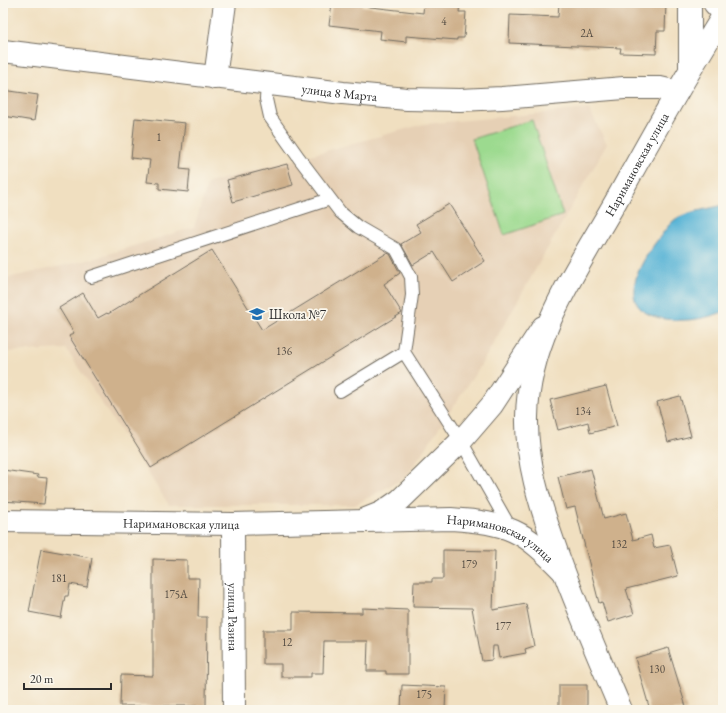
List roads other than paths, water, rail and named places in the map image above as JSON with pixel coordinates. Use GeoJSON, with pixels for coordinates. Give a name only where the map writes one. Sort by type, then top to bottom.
{"type":"FeatureCollection","features":[{"type":"Feature","properties":{"kind":"street"},"geometry":{"type":"LineString","coordinates":[[215,78],[225,3]]}},
{"type":"Feature","properties":{"kind":"street"},"geometry":{"type":"LineString","coordinates":[[690,3],[690,69]]}},
{"type":"Feature","properties":{"kind":"street"},"geometry":{"type":"LineString","coordinates":[[714,3],[723,15]]}},
{"type":"Feature","properties":{"kind":"street","name":"Наримановская улица"},"geometry":{"type":"LineString","coordinates":[[359,522],[381,513],[400,500],[461,441],[492,404],[552,314],[690,69],[723,15]]}},
{"type":"Feature","properties":{"kind":"street","name":"улица 8 Марта"},"geometry":{"type":"LineString","coordinates":[[3,50],[215,78],[414,99],[502,98],[624,88],[660,88],[677,92]]}},
{"type":"Feature","properties":{"kind":"street","name":"Наримановская улица"},"geometry":{"type":"LineString","coordinates":[[552,314],[535,363],[527,418],[534,478],[543,513],[563,571],[621,710]]}},
{"type":"Feature","properties":{"kind":"street","name":"Наримановская улица"},"geometry":{"type":"LineString","coordinates":[[3,522],[233,524],[452,520],[483,521],[512,530],[530,539],[563,571]]}},
{"type":"Feature","properties":{"kind":"street","name":"улица Разина"},"geometry":{"type":"LineString","coordinates":[[233,524],[234,710]]}},
{"type":"Feature","properties":{"kind":"lane"},"geometry":{"type":"LineString","coordinates":[[268,84],[266,99],[270,117],[330,199],[340,212],[358,227],[396,250],[411,276],[412,295],[404,352],[461,441],[512,530]]}},
{"type":"Feature","properties":{"kind":"lane"},"geometry":{"type":"LineString","coordinates":[[91,276],[330,199]]}},
{"type":"Feature","properties":{"kind":"lane"},"geometry":{"type":"LineString","coordinates":[[340,390],[404,352]]}},
{"type":"Feature","properties":{"kind":"water"},"geometry":{"type":"Polygon","coordinates":[[[723,205],[723,312],[695,319],[674,320],[650,315],[640,308],[635,299],[634,288],[636,277],[648,253],[666,228],[679,217],[723,205]]]}},
{"type":"Feature","properties":{"kind":"place","name":"Школа №7"},"geometry":{"type":"Point","coordinates":[257,314]}}]}
